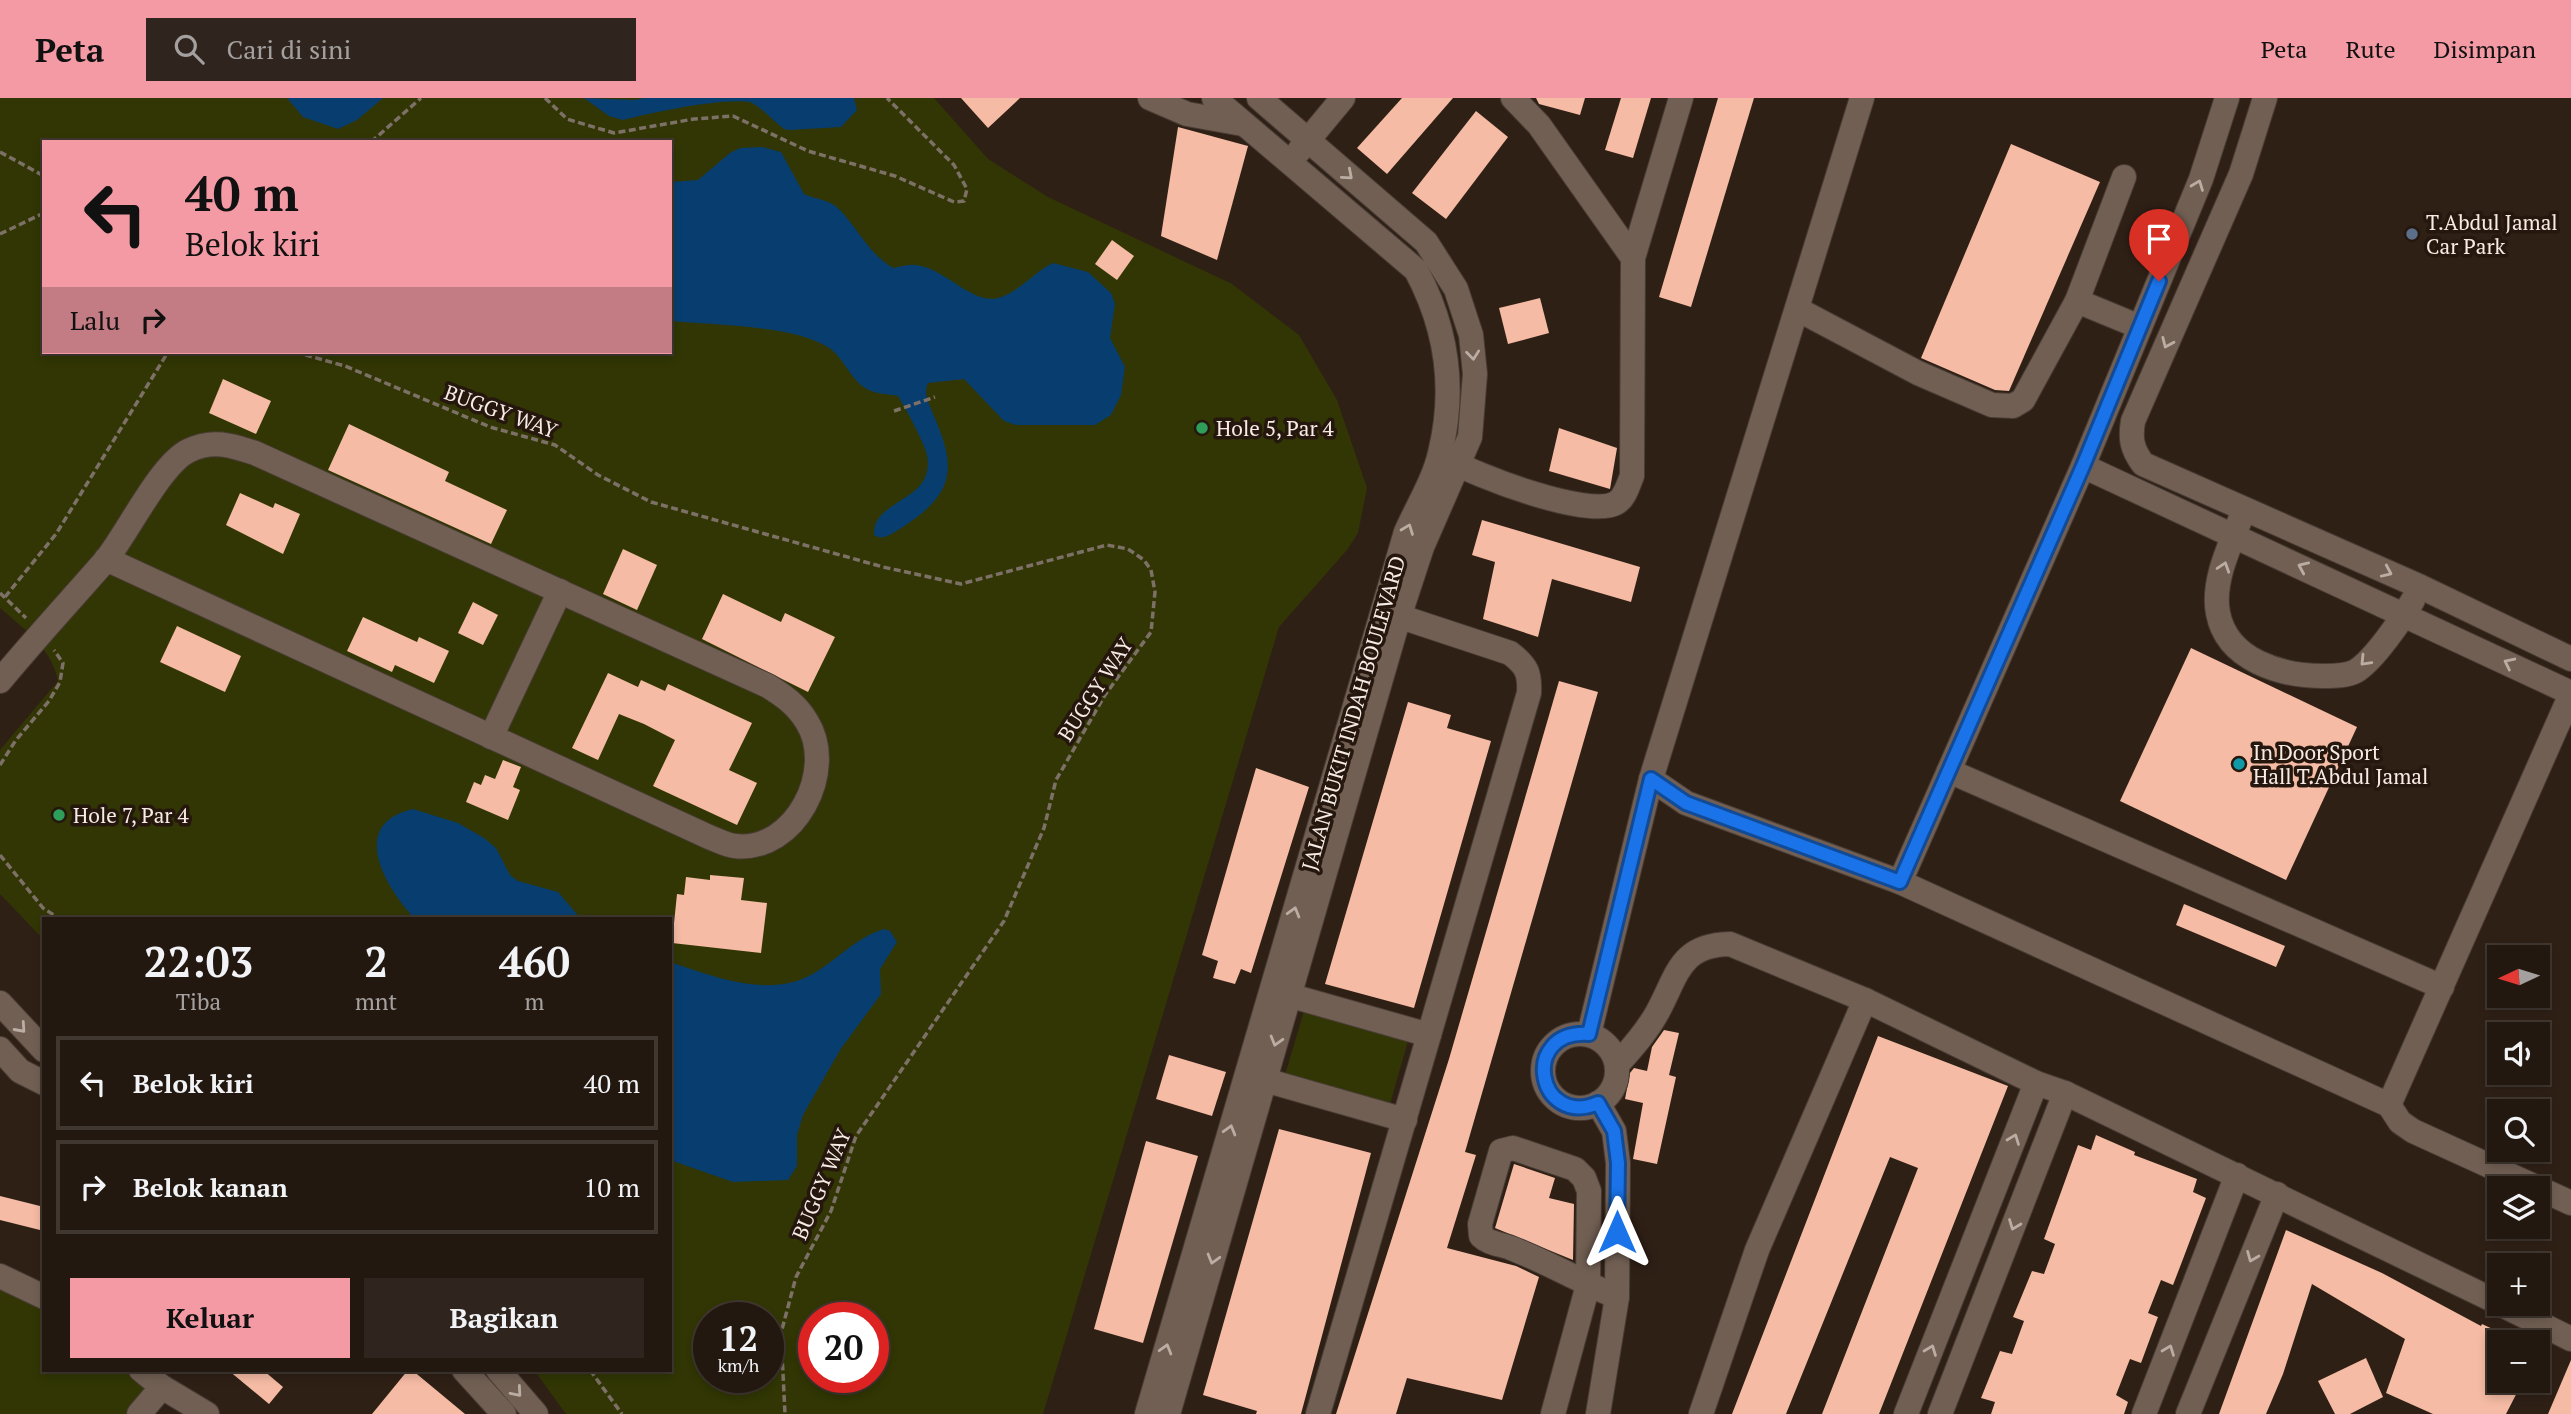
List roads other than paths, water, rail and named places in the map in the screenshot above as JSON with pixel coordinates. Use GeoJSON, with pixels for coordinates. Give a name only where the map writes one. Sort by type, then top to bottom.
{"type":"FeatureCollection","features":[{"type":"Feature","properties":{"kind":"street"},"geometry":{"type":"LineString","coordinates":[[1150,98],[1187,114],[1244,124]]}},
{"type":"Feature","properties":{"kind":"street"},"geometry":{"type":"LineString","coordinates":[[1147,1414],[1255,1078],[1391,614],[1422,547],[1450,461],[1445,342],[1435,305],[1416,270],[1287,163],[1214,98]]}},
{"type":"Feature","properties":{"kind":"street"},"geometry":{"type":"LineString","coordinates":[[1259,98],[1426,242],[1456,289],[1471,335],[1475,374],[1471,437],[1450,461]]}},
{"type":"Feature","properties":{"kind":"street"},"geometry":{"type":"LineString","coordinates":[[1287,163],[1308,142],[1343,98]]}},
{"type":"Feature","properties":{"kind":"street"},"geometry":{"type":"LineString","coordinates":[[1450,461],[1518,489],[1585,507],[1616,503],[1624,495],[1632,476],[1633,258],[1681,98]]}},
{"type":"Feature","properties":{"kind":"street"},"geometry":{"type":"LineString","coordinates":[[1589,1034],[1651,779],[1862,98]]}},
{"type":"Feature","properties":{"kind":"street"},"geometry":{"type":"LineString","coordinates":[[1900,882],[2083,466],[2201,179],[2227,98]]}},
{"type":"Feature","properties":{"kind":"street"},"geometry":{"type":"LineString","coordinates":[[2265,98],[2241,174],[2133,421],[2131,438],[2134,453],[2143,464],[2421,587],[2571,659]]}},
{"type":"Feature","properties":{"kind":"street"},"geometry":{"type":"LineString","coordinates":[[1516,99],[1539,125],[1633,258]]}},
{"type":"Feature","properties":{"kind":"street"},"geometry":{"type":"LineString","coordinates":[[1797,309],[1918,373],[2000,407],[2013,405],[2023,400],[2077,301],[2124,177]]}},
{"type":"Feature","properties":{"kind":"street"},"geometry":{"type":"LineString","coordinates":[[2159,281],[2189,294]]}},
{"type":"Feature","properties":{"kind":"street"},"geometry":{"type":"LineString","coordinates":[[2077,301],[2140,327]]}},
{"type":"Feature","properties":{"kind":"street"},"geometry":{"type":"LineString","coordinates":[[2099,426],[2131,438]]}},
{"type":"Feature","properties":{"kind":"street"},"geometry":{"type":"LineString","coordinates":[[0,681],[106,559],[174,461],[186,452],[214,443],[255,453],[768,686],[792,701],[809,724],[817,751],[817,779],[806,805],[780,832],[763,841],[736,846],[709,837],[106,559]]}},
{"type":"Feature","properties":{"kind":"street"},"geometry":{"type":"LineString","coordinates":[[2083,466],[2405,613],[2571,694],[2389,1105]]}},
{"type":"Feature","properties":{"kind":"street"},"geometry":{"type":"LineString","coordinates":[[2245,510],[2216,591],[2218,615],[2228,638],[2268,669],[2294,676],[2339,676],[2356,671],[2405,613],[2421,587]]}},
{"type":"Feature","properties":{"kind":"street"},"geometry":{"type":"LineString","coordinates":[[491,737],[560,591]]}},
{"type":"Feature","properties":{"kind":"street"},"geometry":{"type":"LineString","coordinates":[[1318,1414],[1529,693],[1530,674],[1524,664],[1510,653],[1391,614]]}},
{"type":"Feature","properties":{"kind":"street"},"geometry":{"type":"LineString","coordinates":[[1949,771],[2442,987]]}},
{"type":"Feature","properties":{"kind":"street"},"geometry":{"type":"LineString","coordinates":[[1651,779],[1686,803],[1900,882],[2389,1105],[2400,1122],[2413,1131],[2571,1203]]}},
{"type":"Feature","properties":{"kind":"street"},"geometry":{"type":"LineString","coordinates":[[1616,1065],[1645,1033],[1686,957],[1709,944],[1730,944],[1865,1000],[2036,1083],[2065,1093],[2487,1297]]}},
{"type":"Feature","properties":{"kind":"street"},"geometry":{"type":"LineString","coordinates":[[1280,993],[1429,1035]]}},
{"type":"Feature","properties":{"kind":"street"},"geometry":{"type":"LineString","coordinates":[[1701,1414],[1757,1250],[1865,1000]]}},
{"type":"Feature","properties":{"kind":"street"},"geometry":{"type":"LineString","coordinates":[[0,1003],[42,1048]]}},
{"type":"Feature","properties":{"kind":"street"},"geometry":{"type":"LineString","coordinates":[[1577,1034],[1589,1034],[1607,1046],[1616,1065],[1613,1087],[1598,1103],[1588,1107],[1566,1105],[1550,1093],[1543,1074],[1545,1057],[1558,1041],[1577,1034]]}},
{"type":"Feature","properties":{"kind":"street"},"geometry":{"type":"LineString","coordinates":[[0,1049],[20,1071],[42,1082]]}},
{"type":"Feature","properties":{"kind":"street"},"geometry":{"type":"LineString","coordinates":[[1255,1078],[1405,1120]]}},
{"type":"Feature","properties":{"kind":"street"},"geometry":{"type":"LineString","coordinates":[[1168,1414],[1255,1078]]}},
{"type":"Feature","properties":{"kind":"street"},"geometry":{"type":"LineString","coordinates":[[1906,1414],[2036,1083]]}},
{"type":"Feature","properties":{"kind":"street"},"geometry":{"type":"LineString","coordinates":[[1940,1414],[2065,1093]]}},
{"type":"Feature","properties":{"kind":"street"},"geometry":{"type":"LineString","coordinates":[[1598,1103],[1614,1131],[1618,1163],[1617,1297],[1598,1414]]}},
{"type":"Feature","properties":{"kind":"street"},"geometry":{"type":"LineString","coordinates":[[1553,1414],[1588,1285],[1589,1191],[1584,1178],[1575,1169],[1513,1148],[1502,1151],[1480,1224],[1481,1236],[1588,1285],[1617,1297]]}},
{"type":"Feature","properties":{"kind":"street"},"geometry":{"type":"LineString","coordinates":[[2144,1414],[2237,1175]]}},
{"type":"Feature","properties":{"kind":"street"},"geometry":{"type":"LineString","coordinates":[[2188,1414],[2277,1194]]}},
{"type":"Feature","properties":{"kind":"street"},"geometry":{"type":"LineString","coordinates":[[0,1276],[42,1296]]}},
{"type":"Feature","properties":{"kind":"street"},"geometry":{"type":"LineString","coordinates":[[2526,1316],[2571,1339]]}},
{"type":"Feature","properties":{"kind":"street"},"geometry":{"type":"LineString","coordinates":[[143,1372],[162,1387],[206,1414]]}},
{"type":"Feature","properties":{"kind":"street"},"geometry":{"type":"LineString","coordinates":[[465,1372],[491,1409]]}},
{"type":"Feature","properties":{"kind":"street"},"geometry":{"type":"LineString","coordinates":[[500,1372],[536,1414]]}},
{"type":"Feature","properties":{"kind":"street"},"geometry":{"type":"LineString","coordinates":[[139,1414],[162,1387]]}},
{"type":"Feature","properties":{"kind":"water"},"geometry":{"type":"Polygon","coordinates":[[[287,98],[383,98],[357,120],[338,129],[303,117],[287,98]]]}},
{"type":"Feature","properties":{"kind":"water"},"geometry":{"type":"Polygon","coordinates":[[[584,98],[854,98],[857,110],[841,127],[789,130],[784,129],[750,102],[705,104],[623,120],[609,116],[584,98]]]}},
{"type":"Feature","properties":{"kind":"water"},"geometry":{"type":"Polygon","coordinates":[[[762,147],[781,152],[804,194],[836,206],[870,248],[893,268],[912,265],[926,267],[988,299],[1012,292],[1053,263],[1088,272],[1111,293],[1115,304],[1110,338],[1125,367],[1121,395],[1111,415],[1095,425],[1016,425],[1004,421],[964,379],[928,383],[927,399],[941,433],[948,465],[942,491],[920,515],[903,527],[888,536],[874,535],[876,523],[883,514],[914,492],[927,471],[927,455],[898,396],[867,389],[832,350],[811,339],[751,327],[672,321],[672,182],[698,180],[740,148],[762,147]]]}},
{"type":"Feature","properties":{"kind":"water"},"geometry":{"type":"Polygon","coordinates":[[[413,809],[458,823],[496,848],[510,875],[518,881],[558,892],[579,917],[413,917],[393,891],[378,858],[377,842],[381,828],[393,817],[413,809]]]}},
{"type":"Feature","properties":{"kind":"water"},"geometry":{"type":"Polygon","coordinates":[[[884,929],[890,931],[897,942],[880,969],[881,994],[840,1050],[803,1115],[797,1135],[797,1166],[788,1180],[733,1182],[672,1161],[672,963],[743,983],[781,984],[816,972],[884,929]]]}},
{"type":"Feature","properties":{"kind":"place","name":"T.Abdul Jamal Car Park"},"geometry":{"type":"Point","coordinates":[2412,234]}},
{"type":"Feature","properties":{"kind":"place","name":"Hole 5, Par 4"},"geometry":{"type":"Point","coordinates":[1202,428]}},
{"type":"Feature","properties":{"kind":"place","name":"In Door Sport Hall T.Abdul Jamal"},"geometry":{"type":"Point","coordinates":[2239,764]}},
{"type":"Feature","properties":{"kind":"place","name":"Hole 7, Par 4"},"geometry":{"type":"Point","coordinates":[59,815]}}]}
